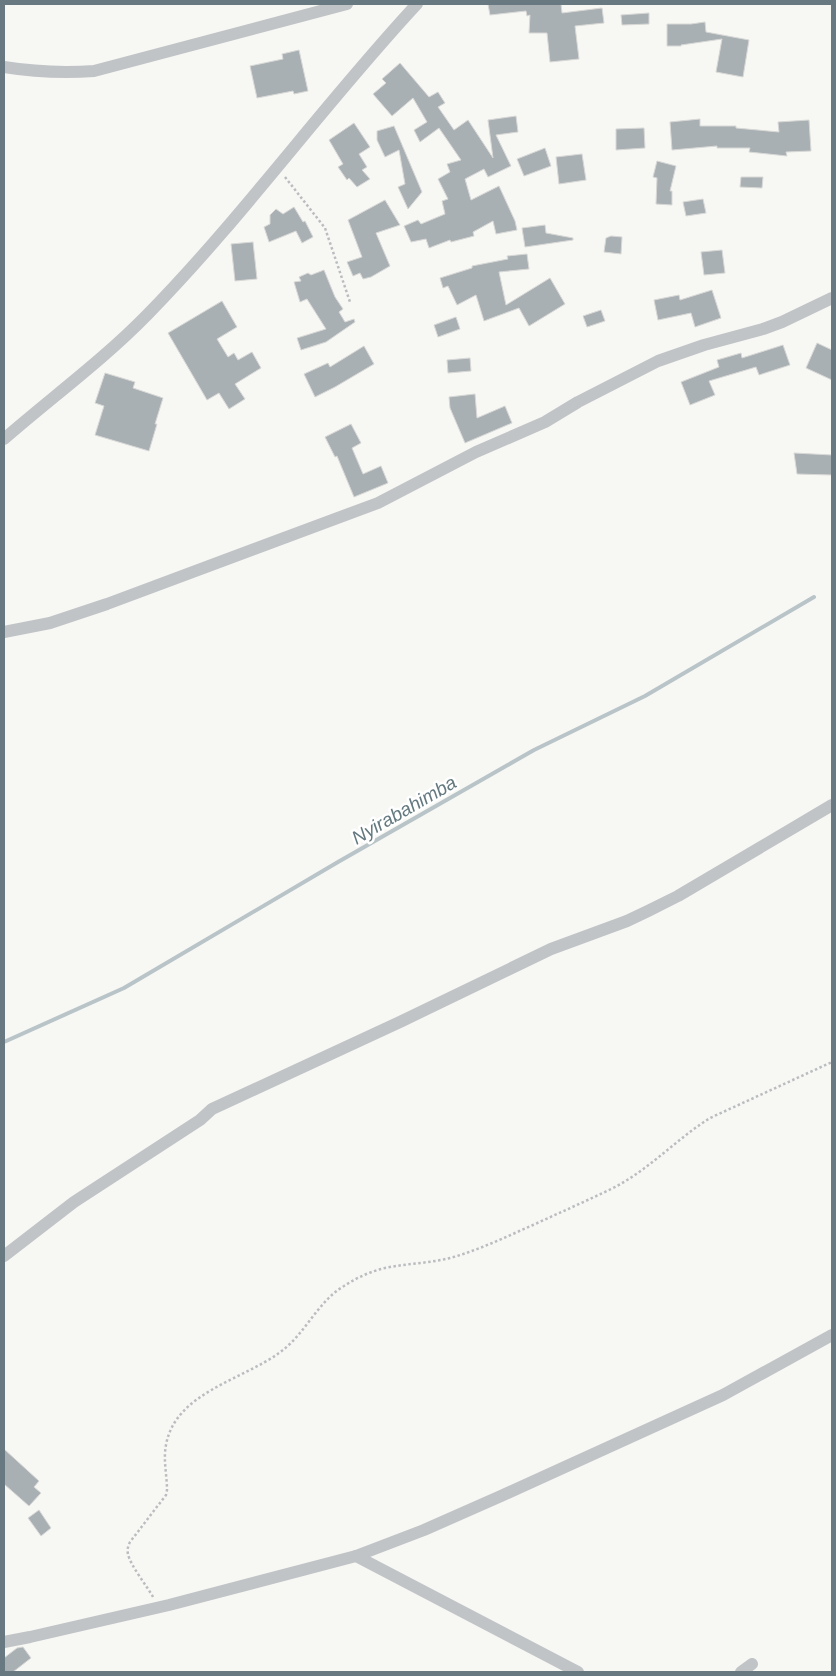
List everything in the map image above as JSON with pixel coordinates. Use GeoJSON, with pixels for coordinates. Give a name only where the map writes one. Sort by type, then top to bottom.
{"type":"FeatureCollection","features":[{"type":"Feature","properties":{"kind":"street"},"geometry":{"type":"LineString","coordinates":[[4,67],[30,72],[94,71],[347,4]]}},
{"type":"Feature","properties":{"kind":"street"},"geometry":{"type":"LineString","coordinates":[[4,439],[98,359],[145,316],[191,268],[417,4]]}},
{"type":"Feature","properties":{"kind":"street"},"geometry":{"type":"LineString","coordinates":[[4,632],[50,623],[107,604],[378,503],[476,452],[545,422],[578,402],[673,355],[763,329],[832,298]]}},
{"type":"Feature","properties":{"kind":"street"},"geometry":{"type":"LineString","coordinates":[[4,1256],[74,1202],[200,1120],[212,1109],[425,1010],[551,948],[627,921],[655,908],[832,805]]}},
{"type":"Feature","properties":{"kind":"street"},"geometry":{"type":"LineString","coordinates":[[4,1642],[159,1607],[356,1556],[450,1519],[722,1395],[832,1335]]}},
{"type":"Feature","properties":{"kind":"street"},"geometry":{"type":"LineString","coordinates":[[356,1556],[578,1672]]}},
{"type":"Feature","properties":{"kind":"street"},"geometry":{"type":"LineString","coordinates":[[741,1672],[752,1664]]}},
{"type":"Feature","properties":{"kind":"path"},"geometry":{"type":"LineString","coordinates":[[278,168],[325,228],[350,302]]}},
{"type":"Feature","properties":{"kind":"path"},"geometry":{"type":"LineString","coordinates":[[159,1607],[131,1561],[127,1548],[166,1495],[166,1446],[170,1429],[178,1416],[209,1391],[280,1353],[298,1335],[320,1306],[342,1287],[367,1273],[388,1267],[446,1260],[473,1252],[611,1189],[637,1174],[694,1128],[710,1118],[832,1062]]}},
{"type":"Feature","properties":{"kind":"building"},"geometry":{"type":"Polygon","coordinates":[[[488,4],[561,4],[562,13],[602,8],[604,23],[575,26],[579,59],[550,62],[547,33],[529,33],[530,15],[527,16],[526,11],[490,15],[488,4]]]}},
{"type":"Feature","properties":{"kind":"building"},"geometry":{"type":"Polygon","coordinates":[[[649,13],[649,24],[622,25],[621,15],[649,13]]]}},
{"type":"Feature","properties":{"kind":"building"},"geometry":{"type":"Polygon","coordinates":[[[705,22],[706,32],[749,40],[743,77],[716,72],[722,39],[681,46],[667,46],[667,24],[705,22]]]}},
{"type":"Feature","properties":{"kind":"building"},"geometry":{"type":"Polygon","coordinates":[[[299,50],[308,91],[294,94],[293,91],[257,98],[250,66],[283,59],[282,54],[299,50]]]}},
{"type":"Feature","properties":{"kind":"building"},"geometry":{"type":"Polygon","coordinates":[[[400,63],[429,97],[438,92],[445,103],[438,107],[454,130],[468,120],[493,158],[488,120],[516,116],[518,132],[496,135],[511,166],[488,177],[484,169],[465,179],[471,200],[499,186],[515,221],[517,230],[496,234],[493,221],[473,232],[474,236],[451,242],[450,240],[429,248],[426,239],[411,242],[404,226],[418,220],[421,224],[445,214],[442,201],[448,199],[438,179],[450,172],[447,164],[461,160],[439,128],[420,142],[414,130],[427,122],[413,98],[392,116],[373,94],[386,83],[382,79],[400,63]]]}},
{"type":"Feature","properties":{"kind":"building"},"geometry":{"type":"Polygon","coordinates":[[[700,119],[700,126],[736,126],[736,128],[779,132],[778,122],[809,120],[811,151],[786,152],[787,156],[749,152],[750,148],[717,148],[717,146],[672,150],[670,122],[700,119]]]}},
{"type":"Feature","properties":{"kind":"building"},"geometry":{"type":"Polygon","coordinates":[[[354,123],[370,147],[359,154],[367,167],[362,170],[370,179],[357,187],[349,178],[347,180],[338,167],[343,164],[329,140],[354,123]]]}},
{"type":"Feature","properties":{"kind":"building"},"geometry":{"type":"Polygon","coordinates":[[[394,126],[422,192],[408,209],[398,187],[405,184],[399,150],[385,157],[377,140],[377,131],[394,126]]]}},
{"type":"Feature","properties":{"kind":"building"},"geometry":{"type":"Polygon","coordinates":[[[644,128],[645,148],[616,150],[616,129],[644,128]]]}},
{"type":"Feature","properties":{"kind":"building"},"geometry":{"type":"Polygon","coordinates":[[[545,148],[551,166],[524,176],[517,159],[545,148]]]}},
{"type":"Feature","properties":{"kind":"building"},"geometry":{"type":"Polygon","coordinates":[[[582,154],[586,180],[559,184],[556,157],[582,154]]]}},
{"type":"Feature","properties":{"kind":"building"},"geometry":{"type":"Polygon","coordinates":[[[657,161],[676,166],[670,191],[672,191],[672,205],[656,204],[657,178],[653,177],[657,161]]]}},
{"type":"Feature","properties":{"kind":"building"},"geometry":{"type":"Polygon","coordinates":[[[741,177],[763,177],[762,188],[740,187],[741,177]]]}},
{"type":"Feature","properties":{"kind":"building"},"geometry":{"type":"Polygon","coordinates":[[[703,199],[706,213],[686,216],[683,202],[703,199]]]}},
{"type":"Feature","properties":{"kind":"building"},"geometry":{"type":"Polygon","coordinates":[[[385,200],[400,225],[376,233],[390,266],[371,277],[363,279],[360,273],[353,276],[347,262],[362,257],[348,220],[385,200]]]}},
{"type":"Feature","properties":{"kind":"building"},"geometry":{"type":"Polygon","coordinates":[[[294,207],[303,222],[305,221],[313,237],[302,243],[296,231],[269,242],[264,227],[270,224],[270,215],[276,209],[283,214],[294,207]]]}},
{"type":"Feature","properties":{"kind":"building"},"geometry":{"type":"Polygon","coordinates":[[[545,225],[546,233],[573,238],[573,240],[525,247],[522,228],[545,225]]]}},
{"type":"Feature","properties":{"kind":"building"},"geometry":{"type":"Polygon","coordinates":[[[611,236],[622,237],[621,254],[604,252],[606,238],[611,236]]]}},
{"type":"Feature","properties":{"kind":"building"},"geometry":{"type":"Polygon","coordinates":[[[253,242],[257,279],[235,281],[231,244],[253,242]]]}},
{"type":"Feature","properties":{"kind":"building"},"geometry":{"type":"Polygon","coordinates":[[[722,250],[725,273],[704,275],[701,252],[722,250]]]}},
{"type":"Feature","properties":{"kind":"building"},"geometry":{"type":"Polygon","coordinates":[[[527,254],[529,269],[499,272],[506,305],[550,278],[565,304],[529,326],[519,308],[484,321],[476,295],[457,305],[448,286],[443,288],[440,278],[472,268],[472,266],[508,259],[507,256],[527,254]]]}},
{"type":"Feature","properties":{"kind":"building"},"geometry":{"type":"Polygon","coordinates":[[[324,270],[335,297],[343,309],[339,312],[345,322],[354,319],[355,322],[326,342],[301,350],[297,338],[326,329],[307,299],[300,302],[294,282],[301,281],[299,277],[308,273],[311,275],[324,270]]]}},
{"type":"Feature","properties":{"kind":"building"},"geometry":{"type":"Polygon","coordinates":[[[712,290],[721,318],[695,327],[691,313],[658,320],[654,300],[679,295],[680,300],[712,290]]]}},
{"type":"Feature","properties":{"kind":"building"},"geometry":{"type":"Polygon","coordinates":[[[222,301],[237,327],[217,339],[228,357],[234,353],[238,360],[252,352],[261,368],[235,384],[245,399],[229,409],[219,393],[207,400],[168,333],[222,301]]]}},
{"type":"Feature","properties":{"kind":"building"},"geometry":{"type":"Polygon","coordinates":[[[601,310],[605,321],[587,327],[583,316],[601,310]]]}},
{"type":"Feature","properties":{"kind":"building"},"geometry":{"type":"Polygon","coordinates":[[[456,317],[460,329],[438,337],[434,325],[456,317]]]}},
{"type":"Feature","properties":{"kind":"building"},"geometry":{"type":"Polygon","coordinates":[[[817,343],[832,350],[832,380],[806,368],[817,343]]]}},
{"type":"Feature","properties":{"kind":"building"},"geometry":{"type":"Polygon","coordinates":[[[783,345],[790,365],[759,375],[756,367],[709,381],[715,395],[690,405],[681,382],[719,367],[717,360],[741,353],[742,358],[783,345]]]}},
{"type":"Feature","properties":{"kind":"building"},"geometry":{"type":"Polygon","coordinates":[[[364,346],[374,364],[315,397],[304,374],[328,363],[330,367],[364,346]]]}},
{"type":"Feature","properties":{"kind":"building"},"geometry":{"type":"Polygon","coordinates":[[[470,358],[471,371],[448,373],[447,360],[470,358]]]}},
{"type":"Feature","properties":{"kind":"building"},"geometry":{"type":"Polygon","coordinates":[[[105,373],[135,382],[133,388],[163,398],[149,451],[95,435],[104,406],[95,403],[105,373]]]}},
{"type":"Feature","properties":{"kind":"building"},"geometry":{"type":"Polygon","coordinates":[[[475,394],[477,418],[505,406],[512,423],[465,443],[450,408],[449,397],[475,394]]]}},
{"type":"Feature","properties":{"kind":"building"},"geometry":{"type":"Polygon","coordinates":[[[351,424],[361,443],[352,448],[363,474],[381,466],[388,483],[354,497],[337,456],[335,457],[325,437],[351,424]]]}},
{"type":"Feature","properties":{"kind":"building"},"geometry":{"type":"Polygon","coordinates":[[[794,453],[832,455],[832,475],[797,474],[794,453]]]}},
{"type":"Feature","properties":{"kind":"building"},"geometry":{"type":"Polygon","coordinates":[[[4,1449],[39,1481],[34,1487],[41,1493],[29,1506],[4,1484],[4,1449]]]}},
{"type":"Feature","properties":{"kind":"building"},"geometry":{"type":"Polygon","coordinates":[[[39,1510],[51,1528],[41,1536],[28,1518],[39,1510]]]}},
{"type":"Feature","properties":{"kind":"building"},"geometry":{"type":"Polygon","coordinates":[[[23,1647],[31,1658],[13,1672],[4,1672],[4,1658],[17,1648],[23,1647]]]}},
{"type":"Feature","properties":{"kind":"waterway","name":"Nyirabahimba"},"geometry":{"type":"LineString","coordinates":[[4,1042],[124,988],[338,862],[534,750],[645,696],[814,597]]}}]}
